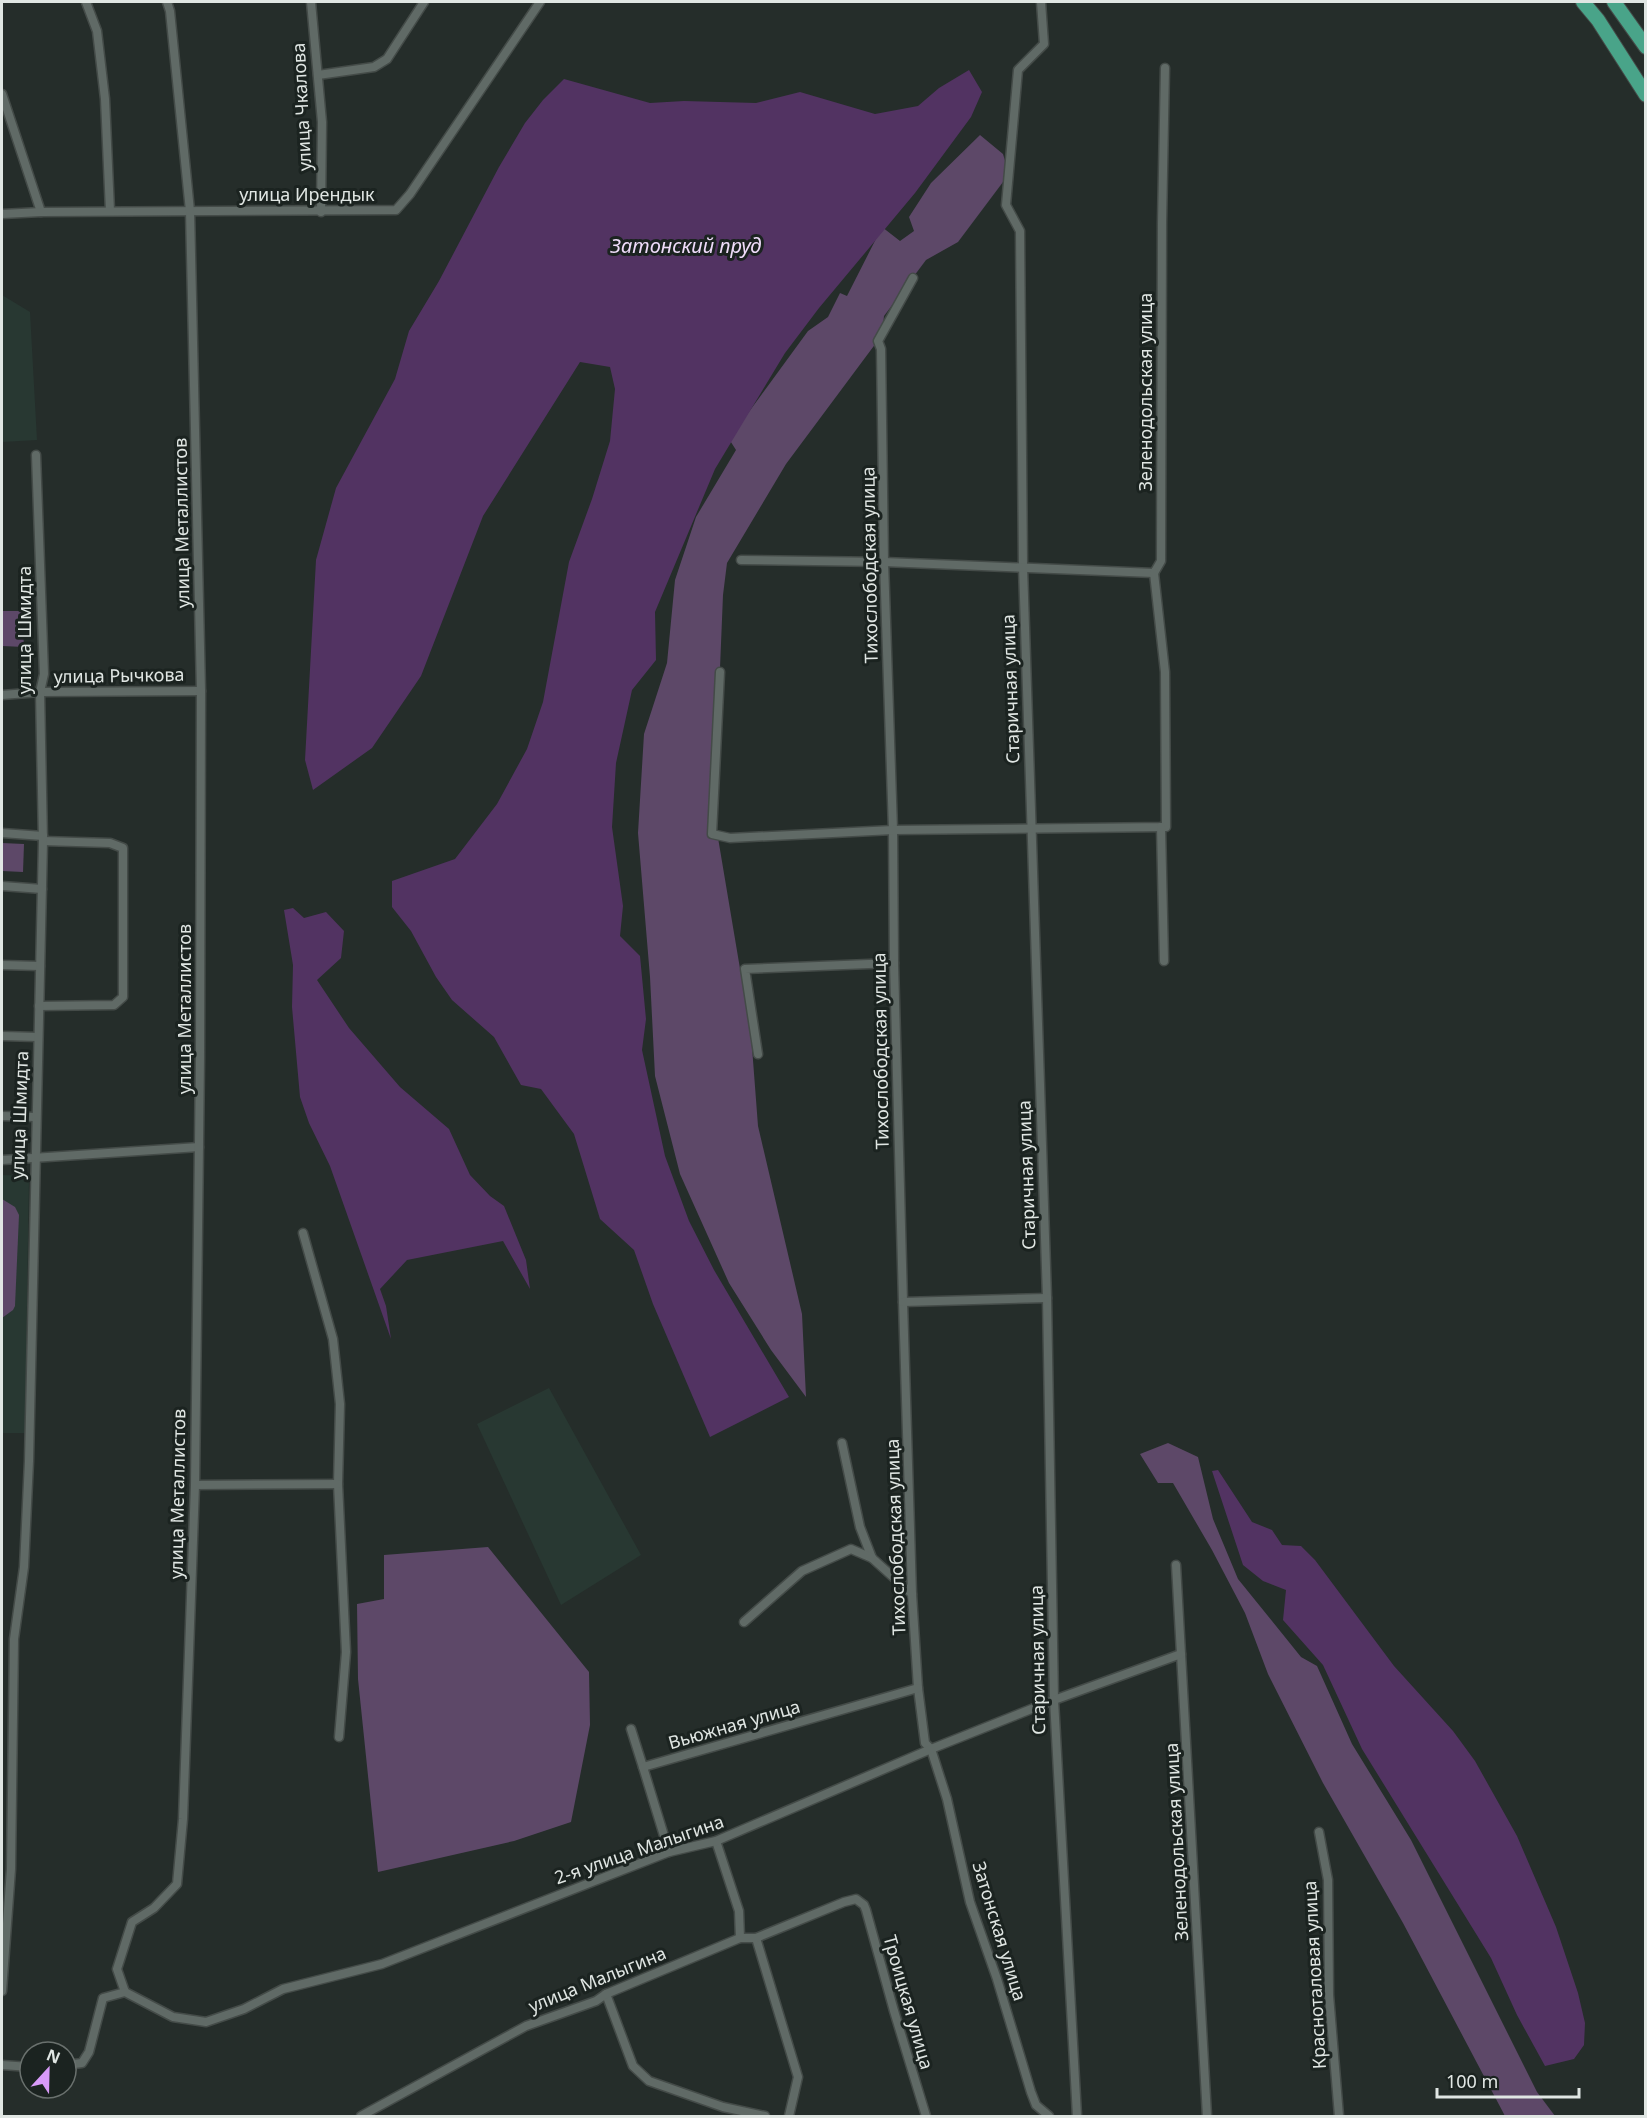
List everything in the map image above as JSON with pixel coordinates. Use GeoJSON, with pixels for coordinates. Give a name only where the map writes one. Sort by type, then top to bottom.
{"type":"FeatureCollection","features":[{"type":"Feature","properties":{"kind":"main road"},"geometry":{"type":"LineString","coordinates":[[1583,2],[1598,20],[1646,95]]}},
{"type":"Feature","properties":{"kind":"main road"},"geometry":{"type":"LineString","coordinates":[[1614,2],[1646,47]]}},
{"type":"Feature","properties":{"kind":"street"},"geometry":{"type":"LineString","coordinates":[[86,2],[97,31],[105,99],[110,211]]}},
{"type":"Feature","properties":{"kind":"street","name":"улица Металлистов"},"geometry":{"type":"LineString","coordinates":[[124,1992],[117,1969],[132,1922],[154,1908],[177,1884],[183,1819],[195,1485],[201,691],[190,211],[170,11],[167,2]]}},
{"type":"Feature","properties":{"kind":"street","name":"улица Чкалова"},"geometry":{"type":"LineString","coordinates":[[311,2],[322,122],[321,212]]}},
{"type":"Feature","properties":{"kind":"street"},"geometry":{"type":"LineString","coordinates":[[318,75],[374,67],[387,59],[424,2]]}},
{"type":"Feature","properties":{"kind":"street","name":"улица Ирендык"},"geometry":{"type":"LineString","coordinates":[[2,214],[110,211],[396,210],[410,194],[540,2]]}},
{"type":"Feature","properties":{"kind":"street","name":"Старичная улица"},"geometry":{"type":"LineString","coordinates":[[1041,2],[1044,44],[1018,70],[1006,205],[1020,231],[1023,567],[1047,1298],[1054,1700],[1077,2116]]}},
{"type":"Feature","properties":{"kind":"street","name":"Зеленодольская улица"},"geometry":{"type":"LineString","coordinates":[[1154,573],[1161,561],[1165,68]]}},
{"type":"Feature","properties":{"kind":"street"},"geometry":{"type":"LineString","coordinates":[[2,94],[40,212]]}},
{"type":"Feature","properties":{"kind":"street","name":"Тихослободская улица"},"geometry":{"type":"LineString","coordinates":[[913,278],[878,340],[881,349],[884,562],[912,1594],[918,1688],[925,1743],[931,1749]]}},
{"type":"Feature","properties":{"kind":"street","name":"улица Шмидта"},"geometry":{"type":"LineString","coordinates":[[2,1991],[10,1869],[14,1639],[24,1567],[29,1461],[34,1158],[42,889],[40,692],[44,674],[36,455]]}},
{"type":"Feature","properties":{"kind":"street"},"geometry":{"type":"LineString","coordinates":[[741,560],[884,562],[1154,573],[1165,672],[1164,961]]}},
{"type":"Feature","properties":{"kind":"street"},"geometry":{"type":"LineString","coordinates":[[720,672],[712,834],[730,838],[893,830],[1164,827]]}},
{"type":"Feature","properties":{"kind":"street","name":"улица Рычкова"},"geometry":{"type":"LineString","coordinates":[[2,695],[40,692],[201,691]]}},
{"type":"Feature","properties":{"kind":"street"},"geometry":{"type":"LineString","coordinates":[[2,833],[110,843],[123,848],[123,997],[114,1005],[39,1006]]}},
{"type":"Feature","properties":{"kind":"street"},"geometry":{"type":"LineString","coordinates":[[2,886],[42,889]]}},
{"type":"Feature","properties":{"kind":"street"},"geometry":{"type":"LineString","coordinates":[[758,1054],[746,969],[894,963]]}},
{"type":"Feature","properties":{"kind":"street"},"geometry":{"type":"LineString","coordinates":[[2,965],[40,966]]}},
{"type":"Feature","properties":{"kind":"street"},"geometry":{"type":"LineString","coordinates":[[2,1036],[38,1037]]}},
{"type":"Feature","properties":{"kind":"street"},"geometry":{"type":"LineString","coordinates":[[2,1116],[36,1117]]}},
{"type":"Feature","properties":{"kind":"street"},"geometry":{"type":"LineString","coordinates":[[2,1160],[199,1147]]}},
{"type":"Feature","properties":{"kind":"street"},"geometry":{"type":"LineString","coordinates":[[303,1233],[333,1339],[340,1404],[338,1484],[346,1652],[339,1737]]}},
{"type":"Feature","properties":{"kind":"street"},"geometry":{"type":"LineString","coordinates":[[903,1302],[1047,1298]]}},
{"type":"Feature","properties":{"kind":"street"},"geometry":{"type":"LineString","coordinates":[[842,1443],[860,1527],[872,1558]]}},
{"type":"Feature","properties":{"kind":"street"},"geometry":{"type":"LineString","coordinates":[[195,1485],[338,1484]]}},
{"type":"Feature","properties":{"kind":"street"},"geometry":{"type":"LineString","coordinates":[[744,1622],[802,1571],[851,1549],[872,1558],[912,1594]]}},
{"type":"Feature","properties":{"kind":"street","name":"Зеленодольская улица"},"geometry":{"type":"LineString","coordinates":[[1176,1565],[1207,2116]]}},
{"type":"Feature","properties":{"kind":"street","name":"2-я улица Малыгина"},"geometry":{"type":"LineString","coordinates":[[124,1992],[173,2017],[206,2022],[244,2008],[283,1989],[382,1964],[669,1852],[716,1841],[931,1749],[1054,1700],[1181,1654]]}},
{"type":"Feature","properties":{"kind":"street","name":"Вьюжная улица"},"geometry":{"type":"LineString","coordinates":[[643,1767],[918,1688]]}},
{"type":"Feature","properties":{"kind":"street"},"geometry":{"type":"LineString","coordinates":[[631,1729],[669,1852]]}},
{"type":"Feature","properties":{"kind":"street","name":"Затонская улица"},"geometry":{"type":"LineString","coordinates":[[931,1749],[947,1799],[970,1902],[997,1978],[1031,2092],[1036,2104],[1049,2116]]}},
{"type":"Feature","properties":{"kind":"street","name":"Красноталовая улица"},"geometry":{"type":"LineString","coordinates":[[1319,1832],[1328,1880],[1329,1995],[1339,2116]]}},
{"type":"Feature","properties":{"kind":"street"},"geometry":{"type":"LineString","coordinates":[[716,1841],[739,1911],[740,1938]]}},
{"type":"Feature","properties":{"kind":"street","name":"улица Малыгина"},"geometry":{"type":"LineString","coordinates":[[361,2116],[526,2026],[596,2001],[606,1994],[740,1938],[756,1938],[856,1899]]}},
{"type":"Feature","properties":{"kind":"street","name":"Троицкая улица"},"geometry":{"type":"LineString","coordinates":[[856,1899],[864,1905],[866,1910],[926,2116]]}},
{"type":"Feature","properties":{"kind":"street"},"geometry":{"type":"LineString","coordinates":[[756,1938],[798,2077],[789,2116]]}},
{"type":"Feature","properties":{"kind":"street"},"geometry":{"type":"LineString","coordinates":[[78,2064],[82,2063],[89,2052],[103,1998],[124,1992]]}},
{"type":"Feature","properties":{"kind":"street"},"geometry":{"type":"LineString","coordinates":[[606,1994],[633,2066],[649,2081],[723,2107],[765,2116]]}},
{"type":"Feature","properties":{"kind":"street"},"geometry":{"type":"LineString","coordinates":[[2,2065],[18,2066]]}},
{"type":"Feature","properties":{"kind":"shaded area"},"geometry":{"type":"Polygon","coordinates":[[[980,135],[1003,154],[1009,174],[958,242],[926,260],[884,316],[882,335],[786,464],[727,563],[723,595],[714,814],[751,1034],[758,1126],[802,1314],[806,1397],[771,1350],[729,1283],[680,1174],[655,1076],[650,977],[638,833],[644,734],[667,663],[675,580],[696,517],[736,450],[729,439],[808,331],[828,317],[840,293],[847,296],[882,227],[900,241],[914,231],[909,217],[931,183],[980,135]]]}},
{"type":"Feature","properties":{"kind":"shaded area"},"geometry":{"type":"Polygon","coordinates":[[[2,295],[30,312],[37,440],[2,442],[2,295]]]}},
{"type":"Feature","properties":{"kind":"shaded area"},"geometry":{"type":"Polygon","coordinates":[[[2,611],[22,611],[24,647],[2,646],[2,611]]]}},
{"type":"Feature","properties":{"kind":"shaded area"},"geometry":{"type":"Polygon","coordinates":[[[2,843],[24,844],[23,872],[2,871],[2,843]]]}},
{"type":"Feature","properties":{"kind":"shaded area"},"geometry":{"type":"Polygon","coordinates":[[[2,1175],[29,1176],[25,1433],[2,1433],[2,1175]]]}},
{"type":"Feature","properties":{"kind":"shaded area"},"geometry":{"type":"Polygon","coordinates":[[[2,1199],[15,1207],[19,1215],[15,1306],[2,1318],[2,1199]]]}},
{"type":"Feature","properties":{"kind":"shaded area"},"geometry":{"type":"Polygon","coordinates":[[[549,1388],[641,1555],[561,1605],[477,1424],[549,1388]]]}},
{"type":"Feature","properties":{"kind":"shaded area"},"geometry":{"type":"Polygon","coordinates":[[[1168,1443],[1198,1457],[1213,1519],[1238,1579],[1301,1657],[1317,1666],[1352,1744],[1411,1840],[1537,2092],[1555,2116],[1505,2116],[1403,1923],[1323,1783],[1268,1674],[1245,1613],[1212,1550],[1173,1483],[1158,1483],[1140,1454],[1168,1443]]]}},
{"type":"Feature","properties":{"kind":"shaded area"},"geometry":{"type":"Polygon","coordinates":[[[488,1547],[589,1672],[590,1725],[571,1822],[514,1841],[378,1872],[358,1679],[357,1604],[384,1599],[384,1555],[488,1547]]]}},
{"type":"Feature","properties":{"kind":"water","name":"Затонский пруд"},"geometry":{"type":"Polygon","coordinates":[[[969,70],[982,92],[971,117],[915,193],[819,308],[785,353],[715,469],[655,612],[656,660],[632,690],[616,763],[612,827],[623,906],[620,936],[640,956],[646,1019],[642,1050],[665,1156],[689,1221],[714,1270],[789,1397],[710,1437],[653,1304],[634,1250],[600,1219],[574,1134],[541,1089],[521,1085],[494,1037],[452,1000],[436,977],[411,931],[392,907],[392,881],[455,859],[497,804],[527,749],[543,702],[569,562],[610,441],[615,389],[610,367],[580,362],[483,516],[421,676],[372,748],[313,790],[305,760],[316,560],[336,488],[395,379],[409,331],[439,281],[499,167],[525,123],[564,79],[650,103],[684,101],[756,103],[800,92],[875,114],[918,106],[939,88],[969,70]]]}},
{"type":"Feature","properties":{"kind":"water"},"geometry":{"type":"Polygon","coordinates":[[[293,908],[304,918],[326,912],[344,931],[341,958],[317,980],[349,1028],[400,1087],[449,1129],[470,1175],[490,1196],[504,1206],[526,1260],[530,1289],[503,1241],[407,1260],[380,1289],[386,1306],[391,1339],[330,1166],[309,1123],[300,1097],[292,1007],[293,965],[284,910],[293,908]]]}},
{"type":"Feature","properties":{"kind":"water"},"geometry":{"type":"Polygon","coordinates":[[[1218,1470],[1252,1522],[1272,1530],[1282,1545],[1301,1546],[1315,1560],[1394,1666],[1453,1731],[1475,1761],[1517,1836],[1556,1927],[1578,1993],[1585,2023],[1584,2045],[1574,2059],[1545,2066],[1517,2015],[1491,1958],[1362,1749],[1323,1665],[1283,1620],[1286,1590],[1263,1581],[1243,1565],[1212,1471],[1218,1470]]]}}]}
